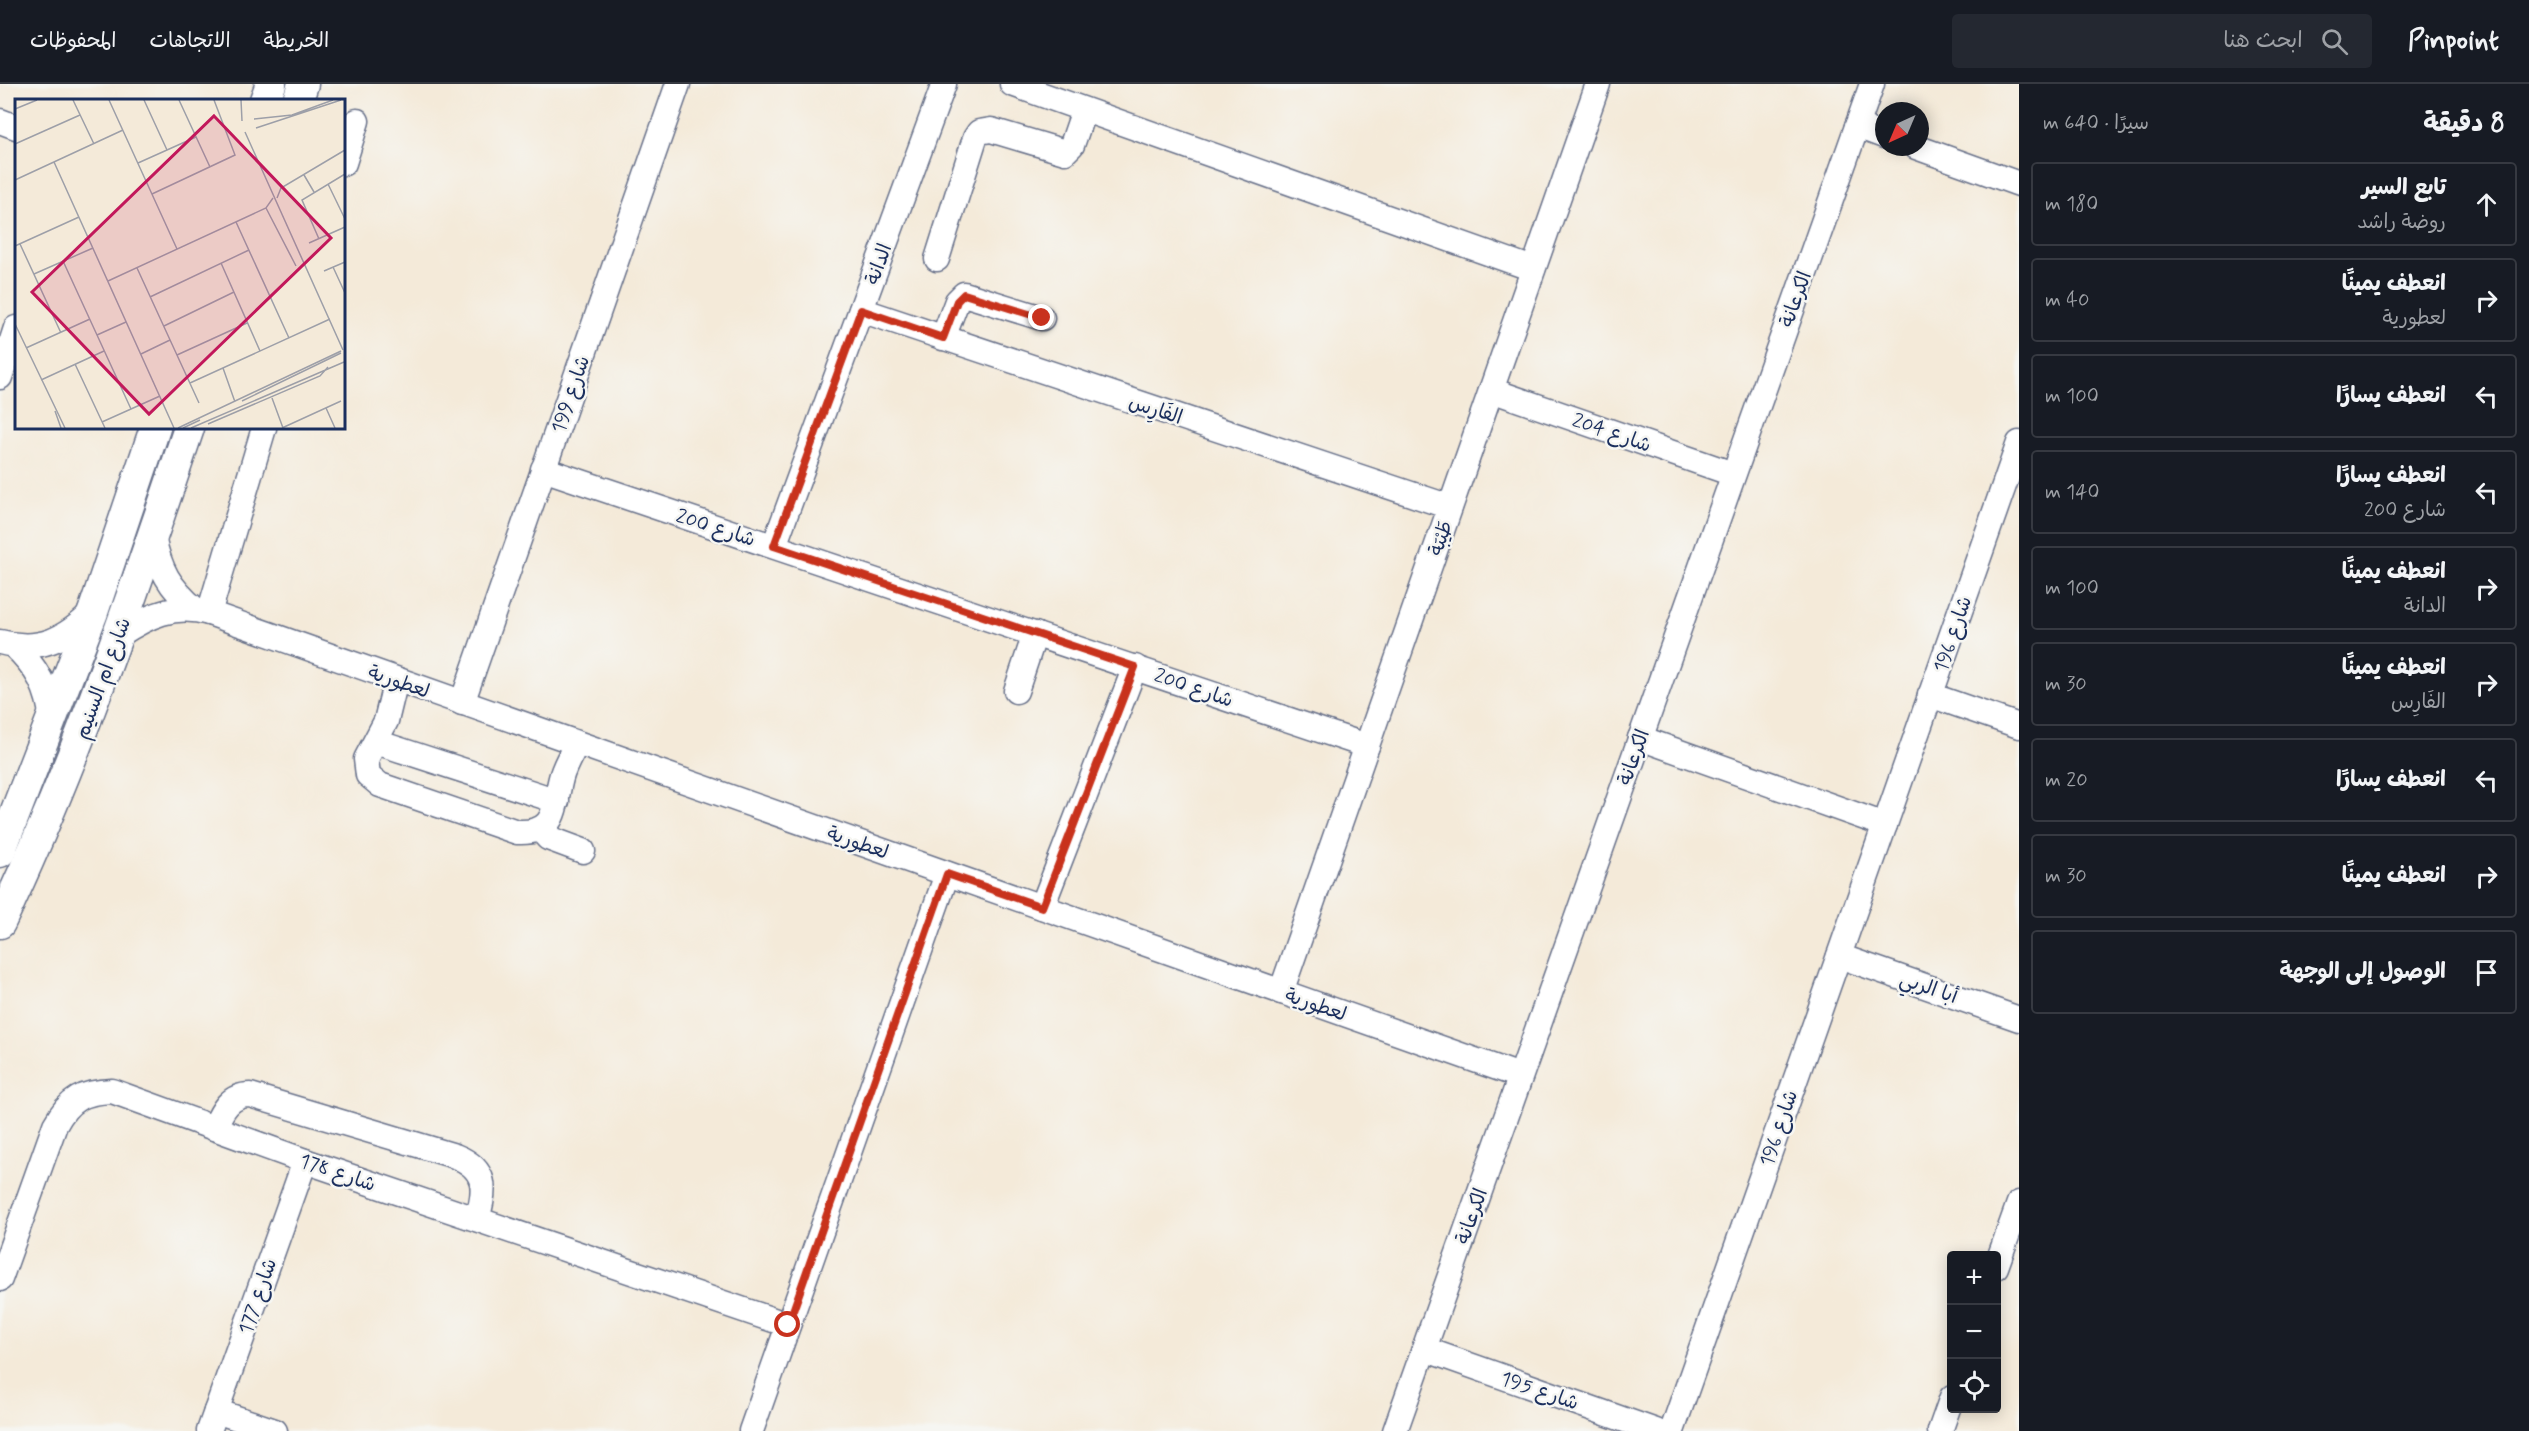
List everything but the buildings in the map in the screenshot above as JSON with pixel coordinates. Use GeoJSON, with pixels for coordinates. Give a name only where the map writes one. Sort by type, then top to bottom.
{"type":"FeatureCollection","features":[{"type":"Feature","properties":{"kind":"main road"},"geometry":{"type":"LineString","coordinates":[[265,99],[271,84]]}},
{"type":"Feature","properties":{"kind":"main road"},"geometry":{"type":"LineString","coordinates":[[298,99],[303,84]]}},
{"type":"Feature","properties":{"kind":"main road","name":"شارع ام السنيم"},"geometry":{"type":"LineString","coordinates":[[0,852],[93,612],[155,429]]}},
{"type":"Feature","properties":{"kind":"main road","name":"شارع ام السنيم"},"geometry":{"type":"LineString","coordinates":[[0,923],[67,771],[153,537],[189,429]]}},
{"type":"Feature","properties":{"kind":"street","name":"شارع 199"},"geometry":{"type":"LineString","coordinates":[[462,703],[678,84]]}},
{"type":"Feature","properties":{"kind":"street","name":"الدانة"},"geometry":{"type":"LineString","coordinates":[[774,546],[944,84]]}},
{"type":"Feature","properties":{"kind":"street"},"geometry":{"type":"LineString","coordinates":[[1012,84],[1533,269]]}},
{"type":"Feature","properties":{"kind":"street","name":"طَيْبَة"},"geometry":{"type":"LineString","coordinates":[[1281,992],[1598,84]]}},
{"type":"Feature","properties":{"kind":"street","name":"الكرعانة"},"geometry":{"type":"LineString","coordinates":[[1395,1431],[1872,84]]}},
{"type":"Feature","properties":{"kind":"street"},"geometry":{"type":"LineString","coordinates":[[937,258],[975,138],[980,132],[991,130],[1065,152],[1072,145],[1084,110]]}},
{"type":"Feature","properties":{"kind":"street"},"geometry":{"type":"LineString","coordinates":[[0,121],[15,127]]}},
{"type":"Feature","properties":{"kind":"street"},"geometry":{"type":"LineString","coordinates":[[345,160],[357,121]]}},
{"type":"Feature","properties":{"kind":"street"},"geometry":{"type":"LineString","coordinates":[[1857,126],[1875,133]]}},
{"type":"Feature","properties":{"kind":"street"},"geometry":{"type":"LineString","coordinates":[[1929,152],[2019,184]]}},
{"type":"Feature","properties":{"kind":"street"},"geometry":{"type":"LineString","coordinates":[[943,338],[957,301],[964,294],[1042,318]]}},
{"type":"Feature","properties":{"kind":"street","name":"الفَارِس"},"geometry":{"type":"LineString","coordinates":[[861,310],[1450,507]]}},
{"type":"Feature","properties":{"kind":"street"},"geometry":{"type":"LineString","coordinates":[[0,377],[15,331]]}},
{"type":"Feature","properties":{"kind":"street","name":"شارع 204"},"geometry":{"type":"LineString","coordinates":[[1491,390],[1734,474]]}},
{"type":"Feature","properties":{"kind":"street"},"geometry":{"type":"LineString","coordinates":[[202,611],[264,429]]}},
{"type":"Feature","properties":{"kind":"street","name":"شارع 196"},"geometry":{"type":"LineString","coordinates":[[1672,1431],[2019,443]]}},
{"type":"Feature","properties":{"kind":"street","name":"شارع 200"},"geometry":{"type":"LineString","coordinates":[[543,469],[1367,746]]}},
{"type":"Feature","properties":{"kind":"street","name":"لعطورية"},"geometry":{"type":"LineString","coordinates":[[153,537],[165,577],[178,595],[202,611],[1521,1076]]}},
{"type":"Feature","properties":{"kind":"street","name":"لعطورية"},"geometry":{"type":"LineString","coordinates":[[118,634],[154,614],[174,609],[202,611]]}},
{"type":"Feature","properties":{"kind":"street"},"geometry":{"type":"LineString","coordinates":[[6,644],[36,646],[59,639],[79,626],[93,612]]}},
{"type":"Feature","properties":{"kind":"street"},"geometry":{"type":"LineString","coordinates":[[1016,691],[1035,634]]}},
{"type":"Feature","properties":{"kind":"street"},"geometry":{"type":"LineString","coordinates":[[6,644],[29,660],[42,679],[50,700],[52,722]]}},
{"type":"Feature","properties":{"kind":"street"},"geometry":{"type":"LineString","coordinates":[[1042,907],[1135,667]]}},
{"type":"Feature","properties":{"kind":"street"},"geometry":{"type":"LineString","coordinates":[[396,680],[386,721],[366,759],[366,767],[373,781],[380,785],[517,832],[529,833],[549,822],[555,812],[564,769],[577,743]]}},
{"type":"Feature","properties":{"kind":"street"},"geometry":{"type":"LineString","coordinates":[[1930,695],[2019,726]]}},
{"type":"Feature","properties":{"kind":"street"},"geometry":{"type":"LineString","coordinates":[[1640,738],[1885,825]]}},
{"type":"Feature","properties":{"kind":"street"},"geometry":{"type":"LineString","coordinates":[[376,741],[557,801]]}},
{"type":"Feature","properties":{"kind":"street"},"geometry":{"type":"LineString","coordinates":[[540,829],[548,838],[583,851]]}},
{"type":"Feature","properties":{"kind":"street"},"geometry":{"type":"LineString","coordinates":[[751,1431],[947,874]]}},
{"type":"Feature","properties":{"kind":"street","name":"أبا الربي"},"geometry":{"type":"LineString","coordinates":[[1839,956],[2019,1019]]}},
{"type":"Feature","properties":{"kind":"street","name":"شارع 178"},"geometry":{"type":"LineString","coordinates":[[0,1279],[56,1125],[64,1109],[78,1098],[92,1092],[112,1091],[305,1161],[788,1325]]}},
{"type":"Feature","properties":{"kind":"street"},"geometry":{"type":"LineString","coordinates":[[214,1128],[229,1102],[243,1095],[250,1095],[466,1160],[475,1168],[484,1190],[477,1219]]}},
{"type":"Feature","properties":{"kind":"street","name":"شارع 177"},"geometry":{"type":"LineString","coordinates":[[213,1421],[305,1161]]}},
{"type":"Feature","properties":{"kind":"street"},"geometry":{"type":"LineString","coordinates":[[2001,1254],[2019,1203]]}},
{"type":"Feature","properties":{"kind":"street","name":"شارع 195"},"geometry":{"type":"LineString","coordinates":[[1424,1349],[1656,1431]]}},
{"type":"Feature","properties":{"kind":"street"},"geometry":{"type":"LineString","coordinates":[[1940,1431],[1947,1411]]}},
{"type":"Feature","properties":{"kind":"street"},"geometry":{"type":"LineString","coordinates":[[213,1421],[275,1431]]}},
{"type":"Feature","properties":{"kind":"route"},"geometry":{"type":"LineString","coordinates":[[788,1325],[947,874],[1042,907],[1135,667],[774,546],[861,310],[943,338],[957,301],[964,294],[971,294],[1042,318]]}}]}
